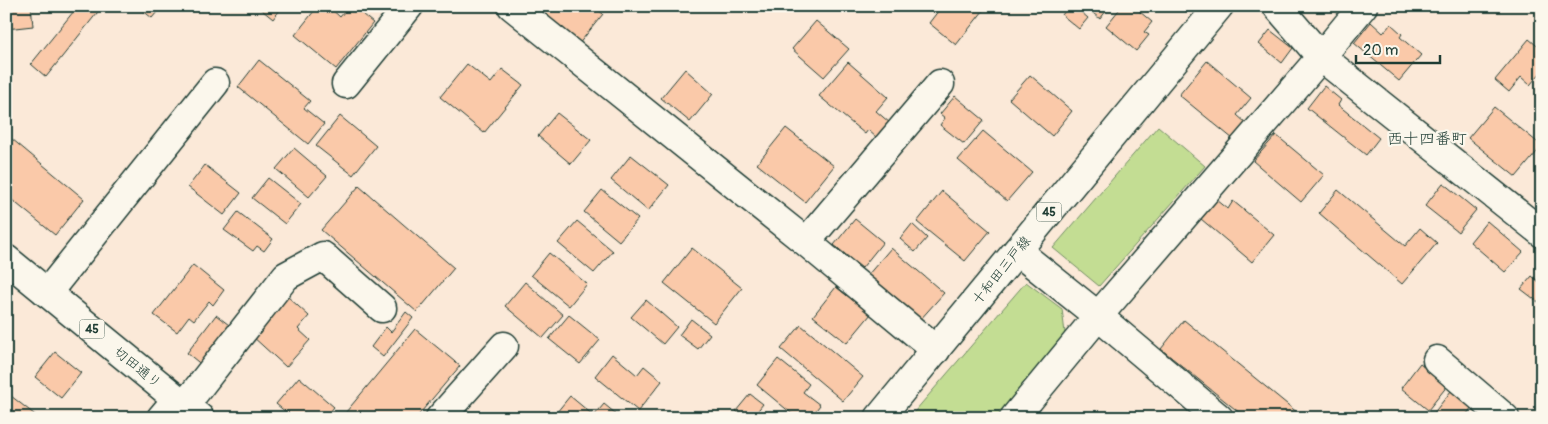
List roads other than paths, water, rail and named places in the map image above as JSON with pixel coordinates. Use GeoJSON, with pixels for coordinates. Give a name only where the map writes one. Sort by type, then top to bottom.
{"type":"FeatureCollection","features":[{"type":"Feature","properties":{"kind":"street"},"geometry":{"type":"LineString","coordinates":[[346,84],[409,6]]}},
{"type":"Feature","properties":{"kind":"street"},"geometry":{"type":"LineString","coordinates":[[512,6],[806,242],[936,350]]}},
{"type":"Feature","properties":{"kind":"street","name":"十和田三戸線"},"geometry":{"type":"LineString","coordinates":[[878,418],[1219,6]]}},
{"type":"Feature","properties":{"kind":"street"},"geometry":{"type":"LineString","coordinates":[[1277,6],[1321,57],[1542,233]]}},
{"type":"Feature","properties":{"kind":"street"},"geometry":{"type":"LineString","coordinates":[[1014,418],[1098,316],[1363,6]]}},
{"type":"Feature","properties":{"kind":"street"},"geometry":{"type":"LineString","coordinates":[[47,293],[215,83]]}},
{"type":"Feature","properties":{"kind":"street"},"geometry":{"type":"LineString","coordinates":[[806,242],[940,84]]}},
{"type":"Feature","properties":{"kind":"street"},"geometry":{"type":"LineString","coordinates":[[1017,251],[1098,316],[1219,418]]}},
{"type":"Feature","properties":{"kind":"street"},"geometry":{"type":"LineString","coordinates":[[181,410],[286,276],[323,256],[382,308]]}},
{"type":"Feature","properties":{"kind":"street","name":"切田通り"},"geometry":{"type":"LineString","coordinates":[[6,259],[181,410]]}},
{"type":"Feature","properties":{"kind":"street"},"geometry":{"type":"LineString","coordinates":[[440,418],[504,346]]}},
{"type":"Feature","properties":{"kind":"street"},"geometry":{"type":"LineString","coordinates":[[1437,360],[1505,418]]}},
{"type":"Feature","properties":{"kind":"district","name":"西十四番町"},"geometry":{"type":"Point","coordinates":[1427,138]}}]}
